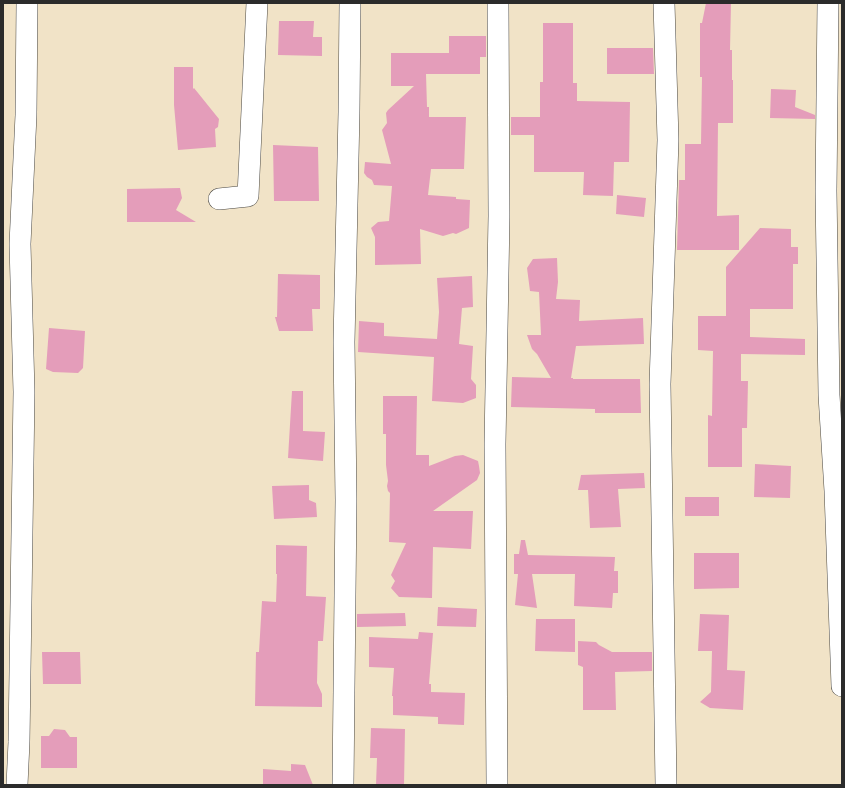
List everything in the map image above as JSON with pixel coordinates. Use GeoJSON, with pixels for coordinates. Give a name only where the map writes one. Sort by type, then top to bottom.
{"type":"FeatureCollection","features":[{"type":"Feature","properties":{"kind":"street"},"geometry":{"type":"LineString","coordinates":[[17,785],[19,742],[24,392],[20,244],[26,115],[27,3]]}},
{"type":"Feature","properties":{"kind":"street"},"geometry":{"type":"LineString","coordinates":[[219,199],[248,196],[257,3]]}},
{"type":"Feature","properties":{"kind":"street"},"geometry":{"type":"LineString","coordinates":[[343,785],[346,500],[344,342],[350,3]]}},
{"type":"Feature","properties":{"kind":"street"},"geometry":{"type":"LineString","coordinates":[[497,785],[495,444],[499,216],[498,3]]}},
{"type":"Feature","properties":{"kind":"street"},"geometry":{"type":"LineString","coordinates":[[664,3],[668,140],[660,384],[666,785]]}},
{"type":"Feature","properties":{"kind":"street"},"geometry":{"type":"LineString","coordinates":[[828,3],[826,191],[829,395],[835,491],[842,686]]}},
{"type":"Feature","properties":{"kind":"building"},"geometry":{"type":"Polygon","coordinates":[[[706,3],[731,3],[730,50],[732,50],[733,123],[718,123],[717,216],[739,215],[739,250],[677,250],[679,180],[685,180],[685,144],[701,144],[702,77],[700,77],[700,23],[702,23],[706,3]]]}},
{"type":"Feature","properties":{"kind":"building"},"geometry":{"type":"Polygon","coordinates":[[[279,21],[314,21],[313,37],[322,37],[322,56],[278,55],[279,21]]]}},
{"type":"Feature","properties":{"kind":"building"},"geometry":{"type":"Polygon","coordinates":[[[543,23],[573,23],[573,83],[577,83],[577,101],[630,102],[629,162],[614,162],[613,196],[583,195],[584,172],[534,172],[534,135],[511,135],[511,117],[540,117],[540,82],[543,82],[543,23]]]}},
{"type":"Feature","properties":{"kind":"building"},"geometry":{"type":"Polygon","coordinates":[[[449,36],[486,36],[486,57],[480,57],[480,74],[426,74],[427,107],[429,107],[429,117],[466,117],[464,169],[431,169],[428,195],[456,197],[456,199],[470,200],[469,228],[456,234],[453,233],[443,236],[420,229],[421,264],[375,265],[375,237],[371,228],[378,222],[389,221],[392,186],[374,185],[372,180],[364,173],[365,162],[391,164],[382,130],[387,123],[386,113],[414,86],[391,86],[391,53],[449,53],[449,36]]]}},
{"type":"Feature","properties":{"kind":"building"},"geometry":{"type":"Polygon","coordinates":[[[607,48],[653,48],[654,74],[607,74],[607,48]]]}},
{"type":"Feature","properties":{"kind":"building"},"geometry":{"type":"Polygon","coordinates":[[[174,67],[193,67],[193,89],[194,88],[219,119],[218,127],[215,129],[216,147],[178,150],[174,105],[174,67]]]}},
{"type":"Feature","properties":{"kind":"building"},"geometry":{"type":"Polygon","coordinates":[[[771,89],[796,90],[795,107],[815,115],[815,119],[770,118],[771,89]]]}},
{"type":"Feature","properties":{"kind":"building"},"geometry":{"type":"Polygon","coordinates":[[[273,145],[318,147],[319,201],[274,201],[273,145]]]}},
{"type":"Feature","properties":{"kind":"building"},"geometry":{"type":"Polygon","coordinates":[[[180,188],[182,198],[176,210],[196,222],[127,222],[127,189],[180,188]]]}},
{"type":"Feature","properties":{"kind":"building"},"geometry":{"type":"Polygon","coordinates":[[[617,195],[646,198],[644,217],[616,214],[617,195]]]}},
{"type":"Feature","properties":{"kind":"building"},"geometry":{"type":"Polygon","coordinates":[[[760,228],[791,229],[791,247],[798,247],[798,264],[793,264],[793,309],[750,309],[750,337],[805,339],[805,355],[741,354],[741,381],[748,381],[747,428],[742,428],[742,467],[708,467],[708,415],[712,416],[713,351],[698,350],[698,316],[726,316],[726,267],[760,228]]]}},
{"type":"Feature","properties":{"kind":"building"},"geometry":{"type":"Polygon","coordinates":[[[557,258],[558,282],[556,299],[580,300],[579,321],[643,318],[644,344],[576,346],[571,378],[640,379],[641,413],[595,413],[595,409],[511,407],[512,377],[551,378],[537,354],[532,349],[527,335],[541,335],[539,292],[530,291],[527,268],[533,259],[557,258]]]}},
{"type":"Feature","properties":{"kind":"building"},"geometry":{"type":"Polygon","coordinates":[[[278,274],[320,275],[320,309],[312,309],[313,331],[279,331],[275,317],[277,317],[278,274]]]}},
{"type":"Feature","properties":{"kind":"building"},"geometry":{"type":"Polygon","coordinates":[[[472,276],[473,307],[462,308],[459,344],[473,346],[471,379],[476,385],[476,398],[463,403],[432,401],[434,357],[358,352],[359,321],[384,323],[384,336],[437,339],[439,312],[437,278],[472,276]]]}},
{"type":"Feature","properties":{"kind":"building"},"geometry":{"type":"Polygon","coordinates":[[[49,328],[85,331],[83,368],[78,373],[53,372],[46,369],[49,328]]]}},
{"type":"Feature","properties":{"kind":"building"},"geometry":{"type":"Polygon","coordinates":[[[292,391],[303,391],[303,431],[325,432],[323,461],[288,458],[292,391]]]}},
{"type":"Feature","properties":{"kind":"building"},"geometry":{"type":"Polygon","coordinates":[[[383,396],[417,396],[416,455],[429,455],[429,466],[455,456],[463,455],[478,461],[480,473],[477,480],[433,511],[473,511],[471,549],[433,547],[432,598],[399,597],[391,588],[395,581],[391,575],[406,543],[389,542],[390,493],[387,486],[386,434],[383,434],[383,396]]]}},
{"type":"Feature","properties":{"kind":"building"},"geometry":{"type":"Polygon","coordinates":[[[755,464],[791,466],[790,498],[754,497],[755,464]]]}},
{"type":"Feature","properties":{"kind":"building"},"geometry":{"type":"Polygon","coordinates":[[[644,473],[645,488],[618,489],[621,527],[590,528],[588,490],[578,490],[581,475],[644,473]]]}},
{"type":"Feature","properties":{"kind":"building"},"geometry":{"type":"Polygon","coordinates":[[[309,485],[309,500],[316,503],[317,517],[274,519],[272,486],[309,485]]]}},
{"type":"Feature","properties":{"kind":"building"},"geometry":{"type":"Polygon","coordinates":[[[685,497],[719,497],[719,516],[685,516],[685,497]]]}},
{"type":"Feature","properties":{"kind":"building"},"geometry":{"type":"Polygon","coordinates":[[[521,540],[525,540],[528,555],[615,557],[614,571],[618,571],[618,593],[613,593],[612,608],[574,606],[575,574],[532,574],[537,608],[515,605],[518,574],[514,574],[514,554],[519,554],[521,540]]]}},
{"type":"Feature","properties":{"kind":"building"},"geometry":{"type":"Polygon","coordinates":[[[276,545],[307,546],[306,596],[326,597],[323,641],[318,641],[317,683],[322,694],[322,707],[255,706],[256,652],[259,652],[262,601],[276,602],[276,545]]]}},
{"type":"Feature","properties":{"kind":"building"},"geometry":{"type":"Polygon","coordinates":[[[694,553],[739,553],[739,588],[694,589],[694,553]]]}},
{"type":"Feature","properties":{"kind":"building"},"geometry":{"type":"Polygon","coordinates":[[[438,607],[477,609],[476,627],[437,626],[438,607]]]}},
{"type":"Feature","properties":{"kind":"building"},"geometry":{"type":"Polygon","coordinates":[[[405,613],[406,626],[357,627],[357,614],[405,613]]]}},
{"type":"Feature","properties":{"kind":"building"},"geometry":{"type":"Polygon","coordinates":[[[700,614],[729,615],[727,670],[745,671],[743,710],[710,708],[700,702],[711,692],[712,651],[698,651],[700,614]]]}},
{"type":"Feature","properties":{"kind":"building"},"geometry":{"type":"Polygon","coordinates":[[[536,619],[575,619],[575,652],[535,651],[536,619]]]}},
{"type":"Feature","properties":{"kind":"building"},"geometry":{"type":"Polygon","coordinates":[[[419,632],[433,633],[429,684],[431,684],[431,692],[465,693],[464,725],[438,724],[438,717],[393,715],[392,696],[394,668],[369,667],[369,637],[418,639],[419,632]]]}},
{"type":"Feature","properties":{"kind":"building"},"geometry":{"type":"Polygon","coordinates":[[[578,641],[596,642],[612,652],[652,652],[652,671],[615,672],[616,710],[583,710],[583,667],[578,665],[578,641]]]}},
{"type":"Feature","properties":{"kind":"building"},"geometry":{"type":"Polygon","coordinates":[[[42,652],[80,652],[81,684],[43,684],[42,652]]]}},
{"type":"Feature","properties":{"kind":"building"},"geometry":{"type":"Polygon","coordinates":[[[371,728],[405,729],[404,785],[376,785],[377,758],[370,758],[371,728]]]}},
{"type":"Feature","properties":{"kind":"building"},"geometry":{"type":"Polygon","coordinates":[[[54,729],[65,730],[70,737],[77,737],[77,768],[41,768],[41,736],[49,736],[54,729]]]}},
{"type":"Feature","properties":{"kind":"building"},"geometry":{"type":"Polygon","coordinates":[[[291,764],[305,765],[313,785],[263,785],[263,769],[291,771],[291,764]]]}}]}
